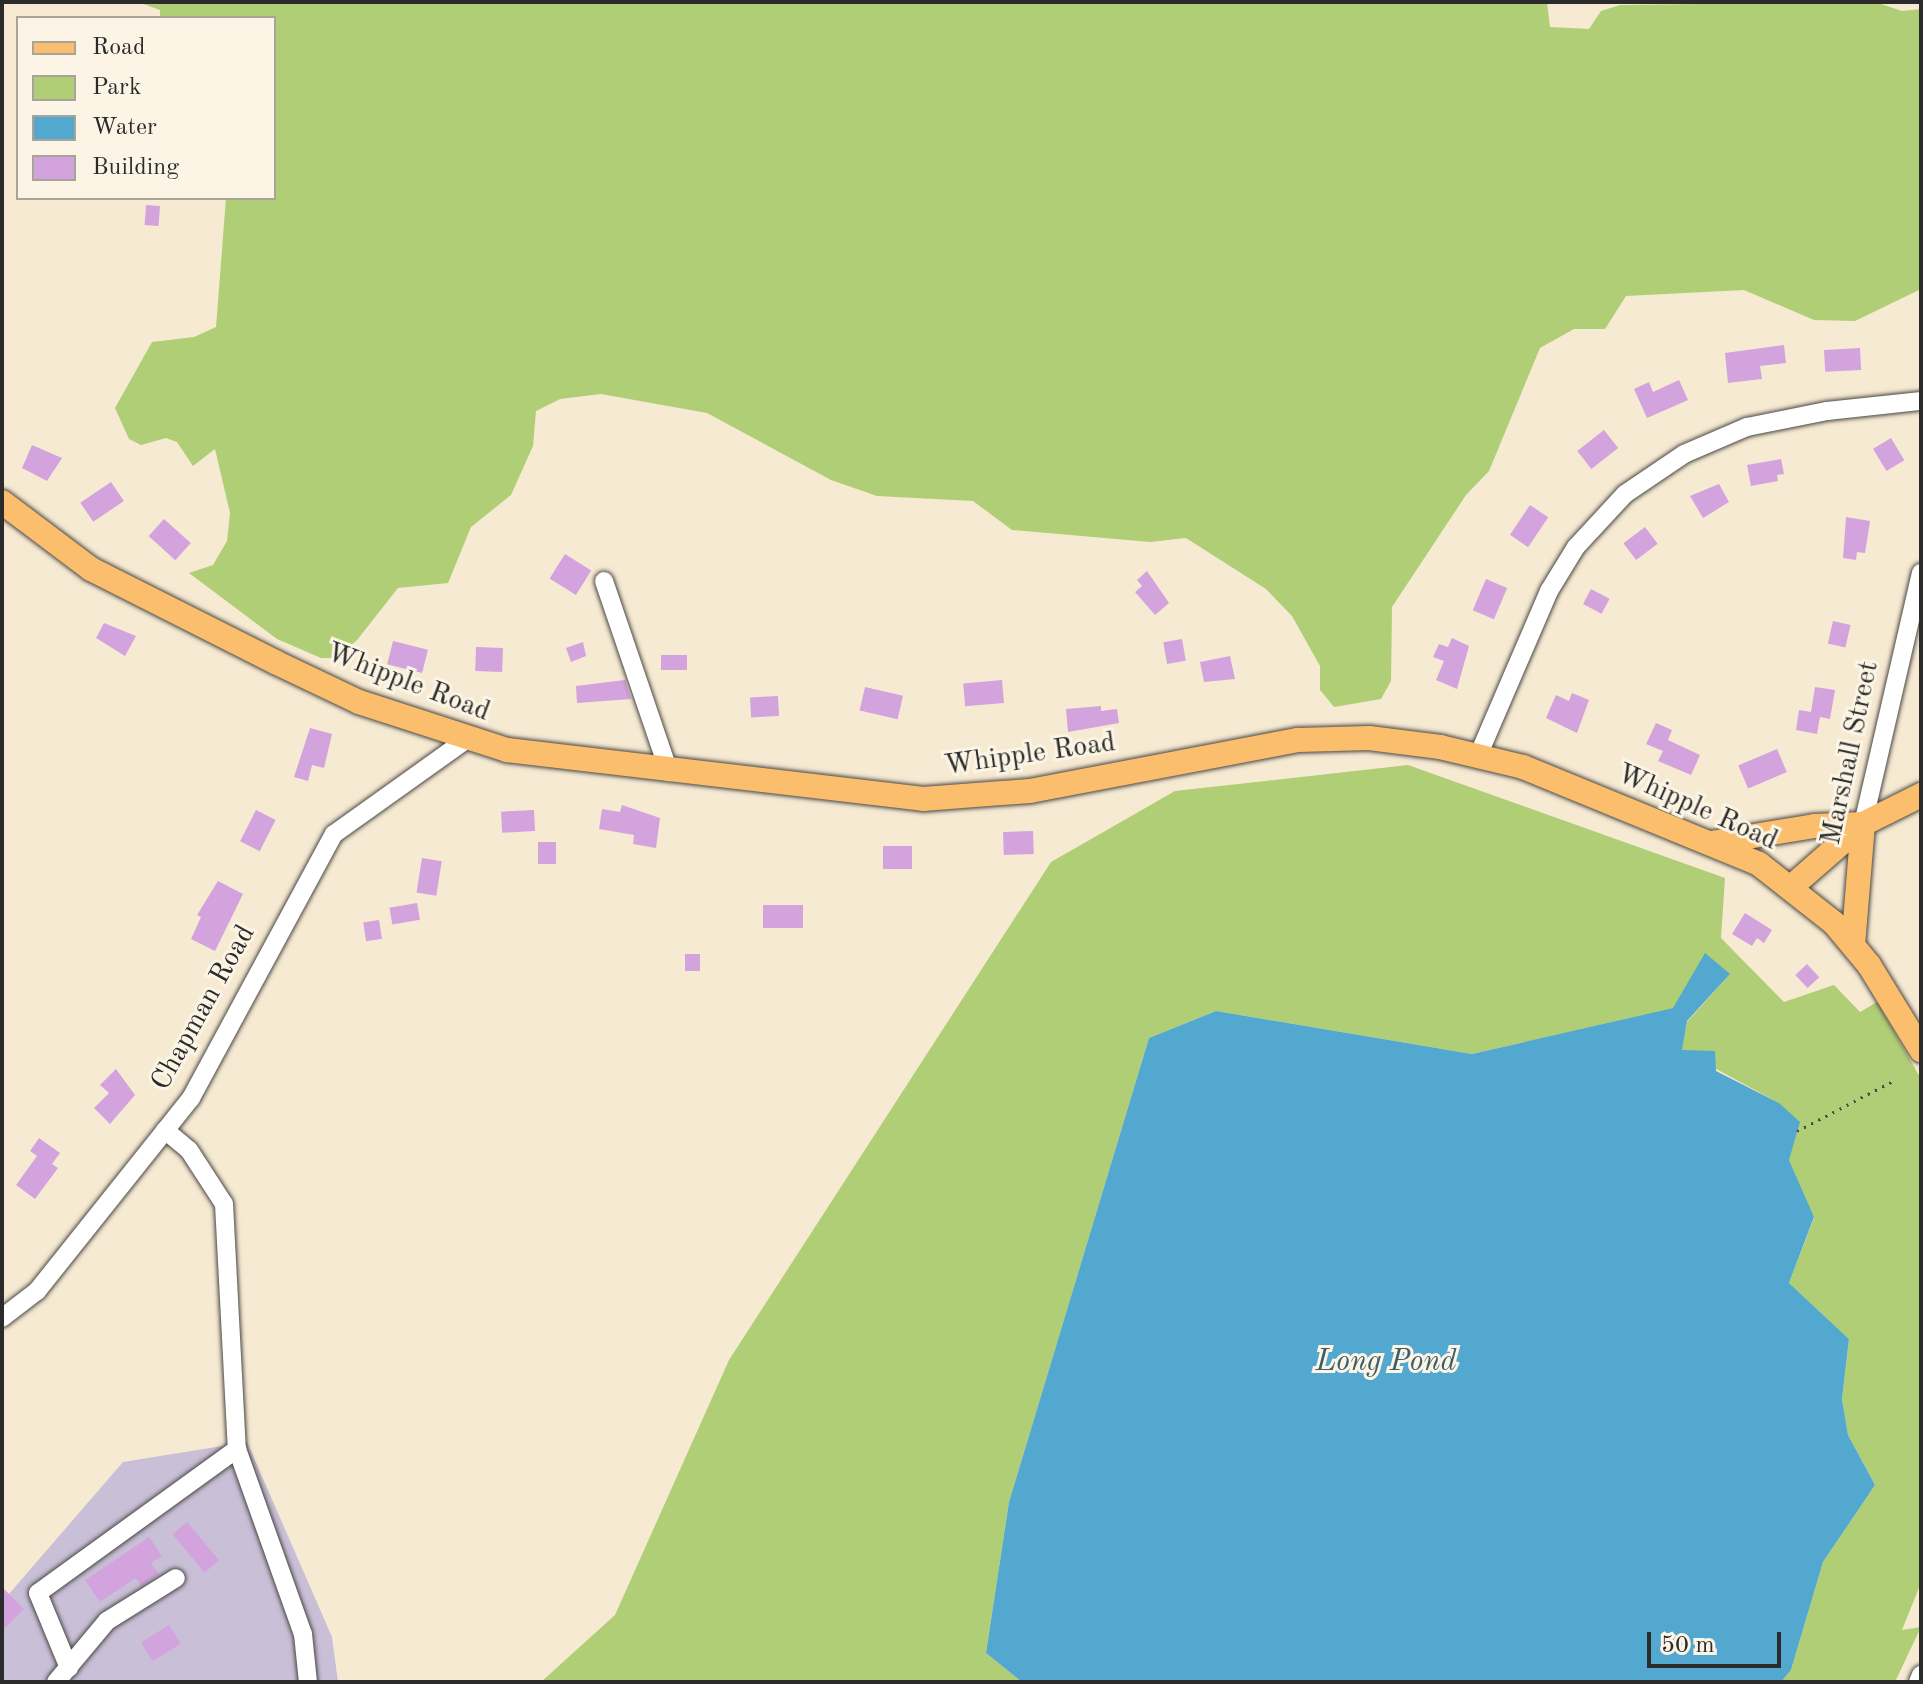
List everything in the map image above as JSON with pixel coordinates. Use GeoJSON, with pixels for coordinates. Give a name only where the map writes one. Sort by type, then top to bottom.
{"type":"FeatureCollection","features":[{"type":"Feature","properties":{"kind":"main road","name":"Whipple Road"},"geometry":{"type":"LineString","coordinates":[[2,502],[91,569],[132,591],[359,702],[466,740],[507,750],[669,772],[923,799],[1030,791],[1298,740],[1369,738],[1478,756],[1523,767],[1759,864],[1834,923],[1853,946],[1921,1050]]}},
{"type":"Feature","properties":{"kind":"main road"},"geometry":{"type":"LineString","coordinates":[[1790,888],[1863,824],[1921,795]]}},
{"type":"Feature","properties":{"kind":"main road"},"geometry":{"type":"LineString","coordinates":[[1711,843],[1815,826],[1863,824]]}},
{"type":"Feature","properties":{"kind":"main road","name":"Marshall Street"},"geometry":{"type":"LineString","coordinates":[[1853,946],[1863,824]]}},
{"type":"Feature","properties":{"kind":"street"},"geometry":{"type":"LineString","coordinates":[[1478,756],[1549,591],[1576,547],[1625,494],[1684,454],[1747,427],[1827,411],[1921,401]]}},
{"type":"Feature","properties":{"kind":"street","name":"Marshall Street"},"geometry":{"type":"LineString","coordinates":[[1863,824],[1921,573]]}},
{"type":"Feature","properties":{"kind":"street"},"geometry":{"type":"LineString","coordinates":[[604,581],[669,772]]}},
{"type":"Feature","properties":{"kind":"street","name":"Chapman Road"},"geometry":{"type":"LineString","coordinates":[[2,1318],[37,1291],[191,1098],[334,834],[466,740]]}},
{"type":"Feature","properties":{"kind":"street"},"geometry":{"type":"LineString","coordinates":[[165,1130],[189,1150],[224,1204],[237,1449],[303,1634],[308,1682]]}},
{"type":"Feature","properties":{"kind":"street"},"geometry":{"type":"LineString","coordinates":[[62,1675],[38,1593],[237,1449]]}},
{"type":"Feature","properties":{"kind":"street"},"geometry":{"type":"LineString","coordinates":[[62,1675],[107,1621],[176,1578]]}},
{"type":"Feature","properties":{"kind":"street"},"geometry":{"type":"LineString","coordinates":[[1918,1682],[1921,1675]]}},
{"type":"Feature","properties":{"kind":"path"},"geometry":{"type":"LineString","coordinates":[[1797,1131],[1893,1081]]}},
{"type":"Feature","properties":{"kind":"shaded area"},"geometry":{"type":"Polygon","coordinates":[[[247,1442],[332,1637],[338,1682],[2,1682],[2,1602],[123,1462],[247,1442]]]}},
{"type":"Feature","properties":{"kind":"green space"},"geometry":{"type":"Polygon","coordinates":[[[138,2],[1547,2],[1550,27],[1589,29],[1601,11],[1620,5],[1875,2],[1902,11],[1921,9],[1921,289],[1855,321],[1814,320],[1744,290],[1626,296],[1605,329],[1574,329],[1540,348],[1489,471],[1466,495],[1392,607],[1391,681],[1381,699],[1334,707],[1320,690],[1320,666],[1292,616],[1266,589],[1186,538],[1150,542],[1012,530],[973,501],[877,496],[831,480],[707,413],[601,394],[560,399],[536,411],[533,446],[511,495],[471,527],[448,583],[398,588],[357,640],[336,658],[321,658],[277,639],[189,573],[213,565],[227,541],[230,513],[215,449],[193,466],[177,442],[166,438],[141,445],[129,439],[115,408],[152,342],[194,337],[216,327],[226,200],[276,200],[276,16],[160,16],[160,10],[138,2]]]}},
{"type":"Feature","properties":{"kind":"green space"},"geometry":{"type":"Polygon","coordinates":[[[1408,765],[1725,878],[1721,938],[1784,1002],[1834,985],[1860,1012],[1877,1002],[1921,1079],[1921,1583],[1902,1630],[1921,1627],[1895,1682],[1781,1682],[1791,1670],[1823,1562],[1875,1485],[1848,1435],[1842,1399],[1849,1339],[1789,1283],[1814,1218],[1789,1160],[1779,1103],[1681,1050],[1687,1022],[1730,974],[1674,1008],[1472,1054],[1216,1011],[1149,1038],[1009,1502],[986,1653],[1022,1682],[541,1682],[615,1615],[729,1360],[1051,862],[1175,791],[1408,765]]]}},
{"type":"Feature","properties":{"kind":"water","name":"Long Pond"},"geometry":{"type":"Polygon","coordinates":[[[1705,953],[1730,974],[1687,1021],[1682,1050],[1715,1051],[1716,1071],[1779,1103],[1800,1122],[1789,1160],[1814,1217],[1789,1283],[1849,1339],[1842,1399],[1848,1435],[1875,1485],[1823,1562],[1791,1670],[1781,1682],[1022,1682],[986,1653],[1009,1502],[1149,1038],[1216,1011],[1472,1054],[1673,1008],[1705,953]]]}},
{"type":"Feature","properties":{"kind":"building"},"geometry":{"type":"Polygon","coordinates":[[[146,205],[160,206],[159,226],[145,225],[146,205]]]}},
{"type":"Feature","properties":{"kind":"building"},"geometry":{"type":"Polygon","coordinates":[[[1784,345],[1786,363],[1760,366],[1762,379],[1728,383],[1725,353],[1784,345]]]}},
{"type":"Feature","properties":{"kind":"building"},"geometry":{"type":"Polygon","coordinates":[[[1860,348],[1861,370],[1825,372],[1824,350],[1860,348]]]}},
{"type":"Feature","properties":{"kind":"building"},"geometry":{"type":"Polygon","coordinates":[[[1679,380],[1688,400],[1647,418],[1634,389],[1649,382],[1653,392],[1679,380]]]}},
{"type":"Feature","properties":{"kind":"building"},"geometry":{"type":"Polygon","coordinates":[[[1604,430],[1618,448],[1591,469],[1577,451],[1604,430]]]}},
{"type":"Feature","properties":{"kind":"building"},"geometry":{"type":"Polygon","coordinates":[[[1891,438],[1904,460],[1886,471],[1873,449],[1891,438]]]}},
{"type":"Feature","properties":{"kind":"building"},"geometry":{"type":"Polygon","coordinates":[[[32,445],[62,458],[47,481],[22,468],[32,445]]]}},
{"type":"Feature","properties":{"kind":"building"},"geometry":{"type":"Polygon","coordinates":[[[1781,459],[1784,474],[1777,475],[1778,481],[1751,486],[1747,465],[1781,459]]]}},
{"type":"Feature","properties":{"kind":"building"},"geometry":{"type":"Polygon","coordinates":[[[111,482],[124,501],[93,522],[80,503],[111,482]]]}},
{"type":"Feature","properties":{"kind":"building"},"geometry":{"type":"Polygon","coordinates":[[[1719,484],[1729,502],[1703,518],[1690,496],[1719,484]]]}},
{"type":"Feature","properties":{"kind":"building"},"geometry":{"type":"Polygon","coordinates":[[[1530,505],[1548,517],[1528,547],[1510,535],[1530,505]]]}},
{"type":"Feature","properties":{"kind":"building"},"geometry":{"type":"Polygon","coordinates":[[[1846,517],[1870,521],[1865,553],[1857,552],[1856,560],[1843,558],[1846,517]]]}},
{"type":"Feature","properties":{"kind":"building"},"geometry":{"type":"Polygon","coordinates":[[[164,519],[191,543],[175,560],[149,536],[164,519]]]}},
{"type":"Feature","properties":{"kind":"building"},"geometry":{"type":"Polygon","coordinates":[[[1645,527],[1658,544],[1636,560],[1623,543],[1645,527]]]}},
{"type":"Feature","properties":{"kind":"building"},"geometry":{"type":"Polygon","coordinates":[[[565,554],[591,570],[576,595],[550,579],[565,554]]]}},
{"type":"Feature","properties":{"kind":"building"},"geometry":{"type":"Polygon","coordinates":[[[1147,571],[1169,603],[1155,615],[1135,592],[1142,586],[1137,580],[1147,571]]]}},
{"type":"Feature","properties":{"kind":"building"},"geometry":{"type":"Polygon","coordinates":[[[1486,579],[1507,588],[1494,619],[1473,610],[1486,579]]]}},
{"type":"Feature","properties":{"kind":"building"},"geometry":{"type":"Polygon","coordinates":[[[1591,589],[1610,599],[1602,614],[1583,604],[1591,589]]]}},
{"type":"Feature","properties":{"kind":"building"},"geometry":{"type":"Polygon","coordinates":[[[1833,621],[1851,625],[1845,647],[1828,643],[1833,621]]]}},
{"type":"Feature","properties":{"kind":"building"},"geometry":{"type":"Polygon","coordinates":[[[104,623],[136,636],[125,656],[96,638],[104,623]]]}},
{"type":"Feature","properties":{"kind":"building"},"geometry":{"type":"Polygon","coordinates":[[[1452,638],[1469,646],[1457,689],[1436,680],[1444,661],[1433,657],[1439,644],[1448,647],[1452,638]]]}},
{"type":"Feature","properties":{"kind":"building"},"geometry":{"type":"Polygon","coordinates":[[[1182,639],[1186,661],[1167,664],[1163,642],[1182,639]]]}},
{"type":"Feature","properties":{"kind":"building"},"geometry":{"type":"Polygon","coordinates":[[[393,641],[428,650],[422,673],[387,664],[393,641]]]}},
{"type":"Feature","properties":{"kind":"building"},"geometry":{"type":"Polygon","coordinates":[[[583,642],[586,656],[571,662],[566,648],[583,642]]]}},
{"type":"Feature","properties":{"kind":"building"},"geometry":{"type":"Polygon","coordinates":[[[476,647],[503,648],[502,672],[475,671],[476,647]]]}},
{"type":"Feature","properties":{"kind":"building"},"geometry":{"type":"Polygon","coordinates":[[[661,655],[687,655],[687,670],[661,670],[661,655]]]}},
{"type":"Feature","properties":{"kind":"building"},"geometry":{"type":"Polygon","coordinates":[[[1230,656],[1235,679],[1204,682],[1200,662],[1230,656]]]}},
{"type":"Feature","properties":{"kind":"building"},"geometry":{"type":"Polygon","coordinates":[[[625,680],[631,699],[577,703],[576,686],[625,680]]]}},
{"type":"Feature","properties":{"kind":"building"},"geometry":{"type":"Polygon","coordinates":[[[1002,680],[1004,703],[965,706],[963,683],[1002,680]]]}},
{"type":"Feature","properties":{"kind":"building"},"geometry":{"type":"Polygon","coordinates":[[[865,687],[903,696],[898,719],[860,710],[865,687]]]}},
{"type":"Feature","properties":{"kind":"building"},"geometry":{"type":"Polygon","coordinates":[[[1815,687],[1835,690],[1830,719],[1820,717],[1817,734],[1796,730],[1799,710],[1811,712],[1815,687]]]}},
{"type":"Feature","properties":{"kind":"building"},"geometry":{"type":"Polygon","coordinates":[[[1572,693],[1589,700],[1577,733],[1546,718],[1556,695],[1569,701],[1572,693]]]}},
{"type":"Feature","properties":{"kind":"building"},"geometry":{"type":"Polygon","coordinates":[[[778,696],[779,716],[751,717],[750,697],[778,696]]]}},
{"type":"Feature","properties":{"kind":"building"},"geometry":{"type":"Polygon","coordinates":[[[1101,706],[1101,711],[1117,709],[1119,723],[1068,732],[1066,709],[1101,706]]]}},
{"type":"Feature","properties":{"kind":"building"},"geometry":{"type":"Polygon","coordinates":[[[1656,723],[1672,730],[1668,740],[1700,755],[1691,775],[1658,761],[1663,751],[1646,744],[1656,723]]]}},
{"type":"Feature","properties":{"kind":"building"},"geometry":{"type":"Polygon","coordinates":[[[310,728],[332,734],[324,768],[312,765],[308,781],[294,777],[310,728]]]}},
{"type":"Feature","properties":{"kind":"building"},"geometry":{"type":"Polygon","coordinates":[[[1777,749],[1787,772],[1748,788],[1738,765],[1777,749]]]}},
{"type":"Feature","properties":{"kind":"building"},"geometry":{"type":"Polygon","coordinates":[[[622,805],[660,818],[656,848],[633,844],[634,835],[599,829],[602,809],[620,812],[622,805]]]}},
{"type":"Feature","properties":{"kind":"building"},"geometry":{"type":"Polygon","coordinates":[[[256,810],[276,820],[260,851],[240,841],[256,810]]]}},
{"type":"Feature","properties":{"kind":"building"},"geometry":{"type":"Polygon","coordinates":[[[534,810],[535,831],[502,833],[501,812],[534,810]]]}},
{"type":"Feature","properties":{"kind":"building"},"geometry":{"type":"Polygon","coordinates":[[[1033,831],[1034,854],[1004,855],[1003,832],[1033,831]]]}},
{"type":"Feature","properties":{"kind":"building"},"geometry":{"type":"Polygon","coordinates":[[[538,842],[556,842],[556,864],[538,864],[538,842]]]}},
{"type":"Feature","properties":{"kind":"building"},"geometry":{"type":"Polygon","coordinates":[[[883,846],[912,846],[912,869],[883,869],[883,846]]]}},
{"type":"Feature","properties":{"kind":"building"},"geometry":{"type":"Polygon","coordinates":[[[422,858],[442,861],[436,896],[417,893],[422,858]]]}},
{"type":"Feature","properties":{"kind":"building"},"geometry":{"type":"Polygon","coordinates":[[[218,881],[243,894],[215,951],[191,939],[201,917],[197,915],[218,881]]]}},
{"type":"Feature","properties":{"kind":"building"},"geometry":{"type":"Polygon","coordinates":[[[417,903],[420,920],[392,925],[389,908],[417,903]]]}},
{"type":"Feature","properties":{"kind":"building"},"geometry":{"type":"Polygon","coordinates":[[[763,905],[803,905],[803,928],[763,928],[763,905]]]}},
{"type":"Feature","properties":{"kind":"building"},"geometry":{"type":"Polygon","coordinates":[[[1745,913],[1772,930],[1764,943],[1757,938],[1752,946],[1732,934],[1745,913]]]}},
{"type":"Feature","properties":{"kind":"building"},"geometry":{"type":"Polygon","coordinates":[[[379,920],[382,939],[366,941],[363,923],[379,920]]]}},
{"type":"Feature","properties":{"kind":"building"},"geometry":{"type":"Polygon","coordinates":[[[685,954],[700,954],[700,971],[685,971],[685,954]]]}},
{"type":"Feature","properties":{"kind":"building"},"geometry":{"type":"Polygon","coordinates":[[[1807,964],[1819,977],[1808,988],[1795,975],[1807,964]]]}},
{"type":"Feature","properties":{"kind":"building"},"geometry":{"type":"Polygon","coordinates":[[[116,1069],[135,1095],[110,1124],[94,1108],[109,1093],[100,1085],[116,1069]]]}},
{"type":"Feature","properties":{"kind":"building"},"geometry":{"type":"Polygon","coordinates":[[[39,1138],[60,1153],[52,1164],[58,1168],[35,1199],[16,1185],[37,1156],[30,1151],[39,1138]]]}},
{"type":"Feature","properties":{"kind":"building"},"geometry":{"type":"Polygon","coordinates":[[[187,1522],[219,1560],[205,1573],[172,1534],[187,1522]]]}},
{"type":"Feature","properties":{"kind":"building"},"geometry":{"type":"Polygon","coordinates":[[[149,1537],[162,1556],[151,1563],[159,1574],[141,1586],[136,1578],[100,1602],[85,1580],[149,1537]]]}},
{"type":"Feature","properties":{"kind":"building"},"geometry":{"type":"Polygon","coordinates":[[[2,1587],[24,1609],[2,1631],[2,1587]]]}},
{"type":"Feature","properties":{"kind":"building"},"geometry":{"type":"Polygon","coordinates":[[[169,1625],[181,1644],[153,1661],[141,1642],[169,1625]]]}}]}
